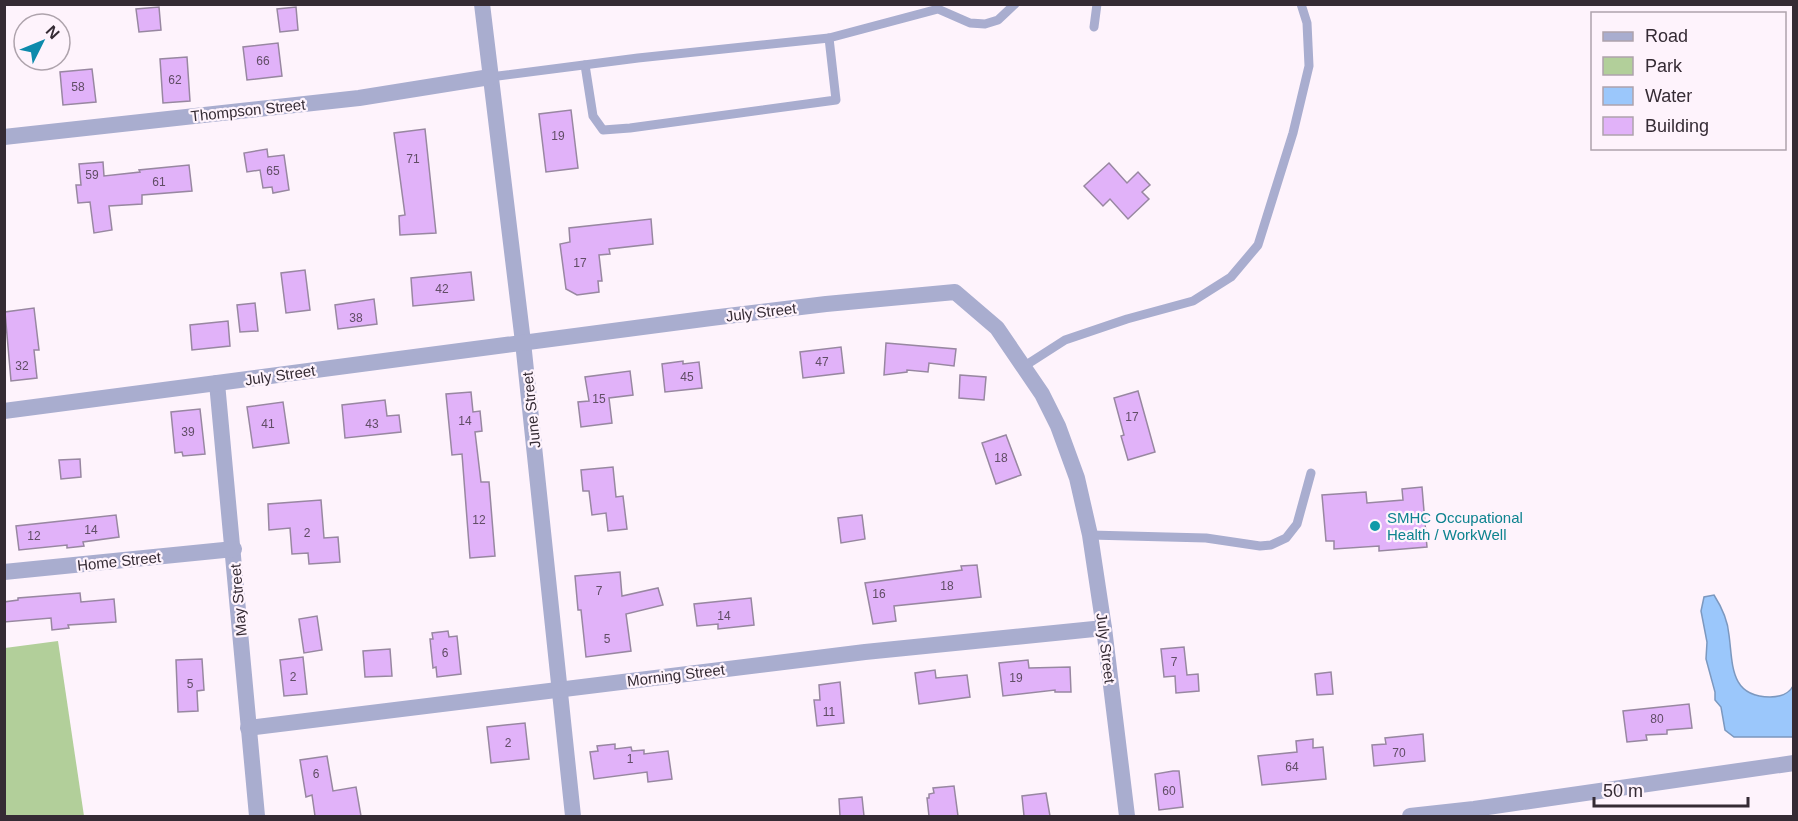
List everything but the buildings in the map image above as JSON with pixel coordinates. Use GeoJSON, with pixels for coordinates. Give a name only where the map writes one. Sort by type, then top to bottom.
{"type":"FeatureCollection","features":[{"type":"Feature","properties":{"kind":"street","name":"June Street"},"geometry":{"type":"LineString","coordinates":[[482,4],[523,342],[573,816]]}},
{"type":"Feature","properties":{"kind":"street","name":"Thompson Street"},"geometry":{"type":"LineString","coordinates":[[4,136],[359,98],[490,77]]}},
{"type":"Feature","properties":{"kind":"street","name":"July Street"},"geometry":{"type":"LineString","coordinates":[[4,411],[826,304],[956,292],[997,328],[1042,394],[1058,426],[1077,478],[1090,535],[1104,628],[1127,816]]}},
{"type":"Feature","properties":{"kind":"street","name":"May Street"},"geometry":{"type":"LineString","coordinates":[[217,383],[257,816]]}},
{"type":"Feature","properties":{"kind":"street","name":"Home Street"},"geometry":{"type":"LineString","coordinates":[[4,572],[234,549]]}},
{"type":"Feature","properties":{"kind":"street","name":"Morning Street"},"geometry":{"type":"LineString","coordinates":[[248,728],[865,652],[1104,628]]}},
{"type":"Feature","properties":{"kind":"street"},"geometry":{"type":"LineString","coordinates":[[1410,816],[1794,764]]}},
{"type":"Feature","properties":{"kind":"lane"},"geometry":{"type":"LineString","coordinates":[[490,77],[829,38],[938,7],[970,23],[985,24],[998,20],[1016,4]]}},
{"type":"Feature","properties":{"kind":"lane"},"geometry":{"type":"LineString","coordinates":[[1094,27],[1097,4]]}},
{"type":"Feature","properties":{"kind":"lane"},"geometry":{"type":"LineString","coordinates":[[1023,367],[1065,340],[1193,301],[1231,277],[1258,245],[1293,133],[1309,66],[1307,23],[1301,4]]}},
{"type":"Feature","properties":{"kind":"lane"},"geometry":{"type":"LineString","coordinates":[[585,65],[593,116],[603,130],[630,129],[836,100],[829,38]]}},
{"type":"Feature","properties":{"kind":"lane"},"geometry":{"type":"LineString","coordinates":[[1090,535],[1206,538],[1260,546],[1271,545],[1286,538],[1297,524],[1311,473]]}},
{"type":"Feature","properties":{"kind":"green space"},"geometry":{"type":"Polygon","coordinates":[[[58,641],[84,816],[5,816],[5,648],[58,641]]]}},
{"type":"Feature","properties":{"kind":"water"},"geometry":{"type":"Polygon","coordinates":[[[1714,595],[1727,625],[1733,667],[1740,685],[1757,695],[1770,697],[1783,695],[1793,686],[1793,737],[1734,737],[1725,730],[1721,707],[1715,700],[1706,659],[1707,642],[1701,611],[1704,597],[1714,595]]]}},
{"type":"Feature","properties":{"kind":"place","name":"SMHC Occupational Health / WorkWell"},"geometry":{"type":"Point","coordinates":[1375,526]}}]}
